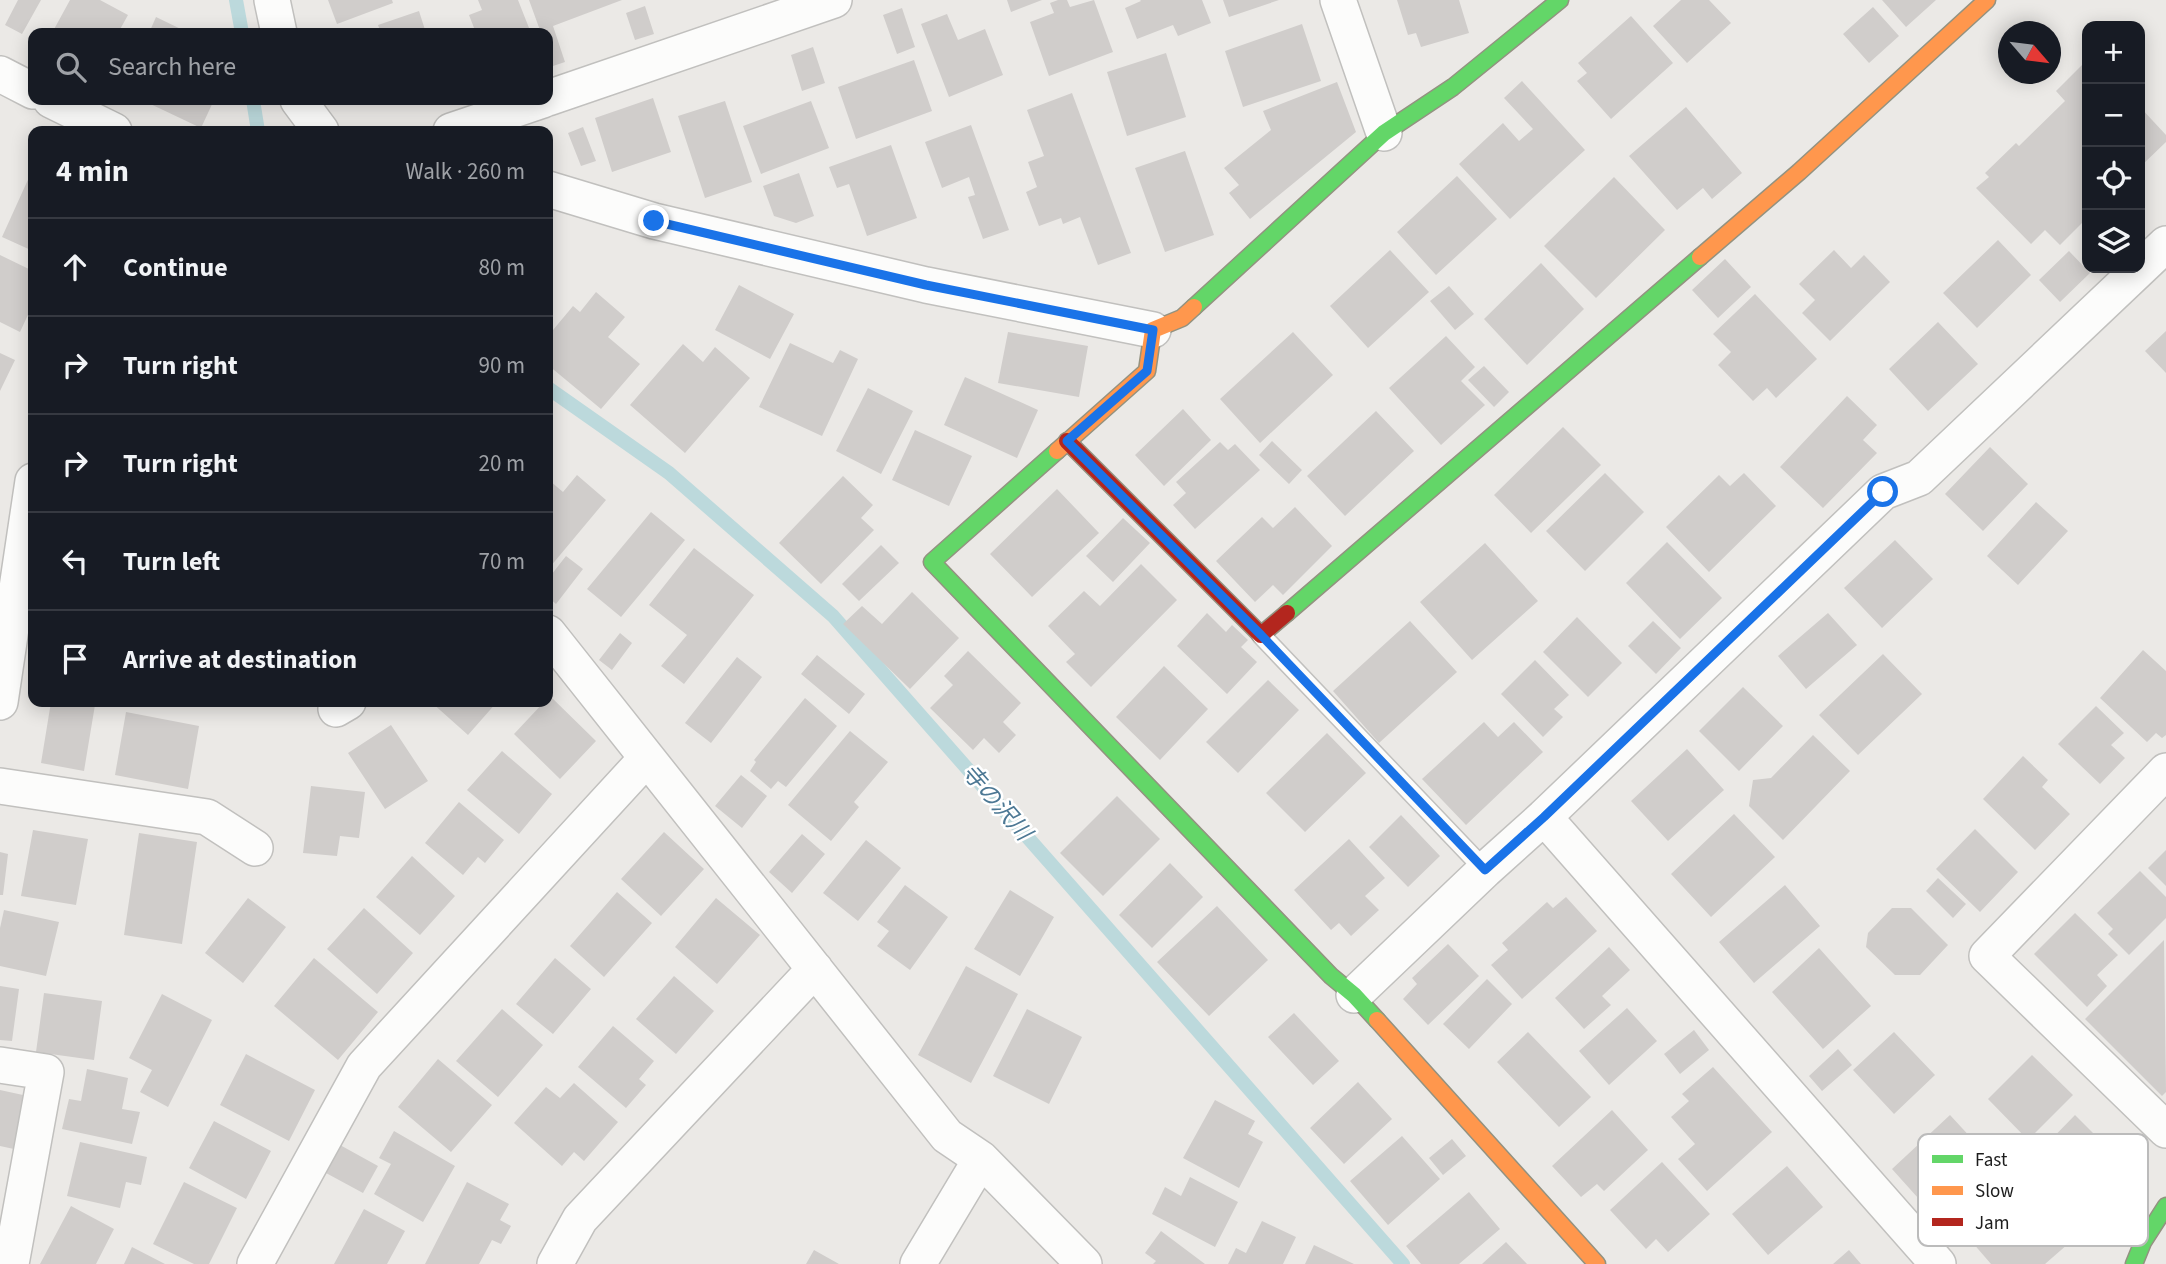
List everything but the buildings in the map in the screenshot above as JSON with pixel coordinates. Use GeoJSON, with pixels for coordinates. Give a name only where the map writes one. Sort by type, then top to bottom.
{"type":"FeatureCollection","features":[{"type":"Feature","properties":{"kind":"street"},"geometry":{"type":"LineString","coordinates":[[272,0],[278,28]]}},
{"type":"Feature","properties":{"kind":"street"},"geometry":{"type":"LineString","coordinates":[[553,96],[834,0]]}},
{"type":"Feature","properties":{"kind":"street"},"geometry":{"type":"LineString","coordinates":[[1338,0],[1384,134]]}},
{"type":"Feature","properties":{"kind":"street"},"geometry":{"type":"LineString","coordinates":[[553,191],[654,221],[939,288],[1153,330],[1182,318],[1384,134],[1494,57],[1560,0]]}},
{"type":"Feature","properties":{"kind":"street"},"geometry":{"type":"LineString","coordinates":[[1067,441],[1261,635],[1799,172],[1987,0]]}},
{"type":"Feature","properties":{"kind":"street"},"geometry":{"type":"LineString","coordinates":[[0,74],[28,88]]}},
{"type":"Feature","properties":{"kind":"street"},"geometry":{"type":"LineString","coordinates":[[61,105],[104,126]]}},
{"type":"Feature","properties":{"kind":"street"},"geometry":{"type":"LineString","coordinates":[[302,105],[317,126]]}},
{"type":"Feature","properties":{"kind":"street"},"geometry":{"type":"LineString","coordinates":[[466,126],[527,105]]}},
{"type":"Feature","properties":{"kind":"street"},"geometry":{"type":"LineString","coordinates":[[1354,995],[1883,492],[1919,478],[2166,244]]}},
{"type":"Feature","properties":{"kind":"street"},"geometry":{"type":"LineString","coordinates":[[1153,330],[1147,371],[932,562],[1331,976],[1354,995],[1597,1264]]}},
{"type":"Feature","properties":{"kind":"street"},"geometry":{"type":"LineString","coordinates":[[0,702],[28,514]]}},
{"type":"Feature","properties":{"kind":"street"},"geometry":{"type":"LineString","coordinates":[[553,639],[947,1136],[981,1159],[1084,1264]]}},
{"type":"Feature","properties":{"kind":"street"},"geometry":{"type":"LineString","coordinates":[[256,1264],[364,1066],[646,759]]}},
{"type":"Feature","properties":{"kind":"street"},"geometry":{"type":"LineString","coordinates":[[2166,771],[1987,956],[2166,1130]]}},
{"type":"Feature","properties":{"kind":"street"},"geometry":{"type":"LineString","coordinates":[[0,786],[207,817],[255,848]]}},
{"type":"Feature","properties":{"kind":"street"},"geometry":{"type":"LineString","coordinates":[[1544,817],[1918,1241]]}},
{"type":"Feature","properties":{"kind":"street"},"geometry":{"type":"LineString","coordinates":[[555,1264],[580,1219],[815,969]]}},
{"type":"Feature","properties":{"kind":"street"},"geometry":{"type":"LineString","coordinates":[[0,1065],[46,1072],[11,1264]]}},
{"type":"Feature","properties":{"kind":"street"},"geometry":{"type":"LineString","coordinates":[[918,1264],[981,1159]]}},
{"type":"Feature","properties":{"kind":"street"},"geometry":{"type":"LineString","coordinates":[[2148,1234],[2166,1206]]}},
{"type":"Feature","properties":{"kind":"street"},"geometry":{"type":"LineString","coordinates":[[1922,1246],[1938,1264]]}},
{"type":"Feature","properties":{"kind":"street"},"geometry":{"type":"LineString","coordinates":[[2134,1264],[2141,1246]]}},
{"type":"Feature","properties":{"kind":"lane"},"geometry":{"type":"LineString","coordinates":[[1261,635],[1485,870]]}},
{"type":"Feature","properties":{"kind":"waterway","name":"寺の沢川"},"geometry":{"type":"LineString","coordinates":[[236,0],[241,28]]}},
{"type":"Feature","properties":{"kind":"waterway","name":"寺の沢川"},"geometry":{"type":"LineString","coordinates":[[254,105],[257,126]]}},
{"type":"Feature","properties":{"kind":"waterway","name":"寺の沢川"},"geometry":{"type":"LineString","coordinates":[[553,392],[669,473],[833,616],[1403,1264]]}},
{"type":"Feature","properties":{"kind":"traffic: fast"},"geometry":{"type":"LineString","coordinates":[[1194,307],[1384,133],[1453,87],[1560,0]]}},
{"type":"Feature","properties":{"kind":"traffic: fast"},"geometry":{"type":"LineString","coordinates":[[1287,613],[1700,257]]}},
{"type":"Feature","properties":{"kind":"traffic: fast"},"geometry":{"type":"LineString","coordinates":[[1057,451],[932,562],[1331,976],[1354,995],[1377,1020]]}},
{"type":"Feature","properties":{"kind":"traffic: fast"},"geometry":{"type":"LineString","coordinates":[[2148,1234],[2166,1206]]}},
{"type":"Feature","properties":{"kind":"traffic: fast"},"geometry":{"type":"LineString","coordinates":[[2134,1264],[2141,1246]]}},
{"type":"Feature","properties":{"kind":"traffic: slow"},"geometry":{"type":"LineString","coordinates":[[1700,257],[1799,172],[1987,0]]}},
{"type":"Feature","properties":{"kind":"traffic: slow"},"geometry":{"type":"LineString","coordinates":[[1057,451],[1147,371],[1153,330],[1182,318],[1194,307]]}},
{"type":"Feature","properties":{"kind":"traffic: slow"},"geometry":{"type":"LineString","coordinates":[[1377,1020],[1597,1264]]}},
{"type":"Feature","properties":{"kind":"traffic: jam"},"geometry":{"type":"LineString","coordinates":[[1067,441],[1261,635],[1287,613]]}},
{"type":"Feature","properties":{"kind":"route"},"geometry":{"type":"LineString","coordinates":[[654,221],[926,285],[1153,330],[1147,371],[1067,441],[1261,635],[1485,870],[1544,817],[1883,492]]}}]}
